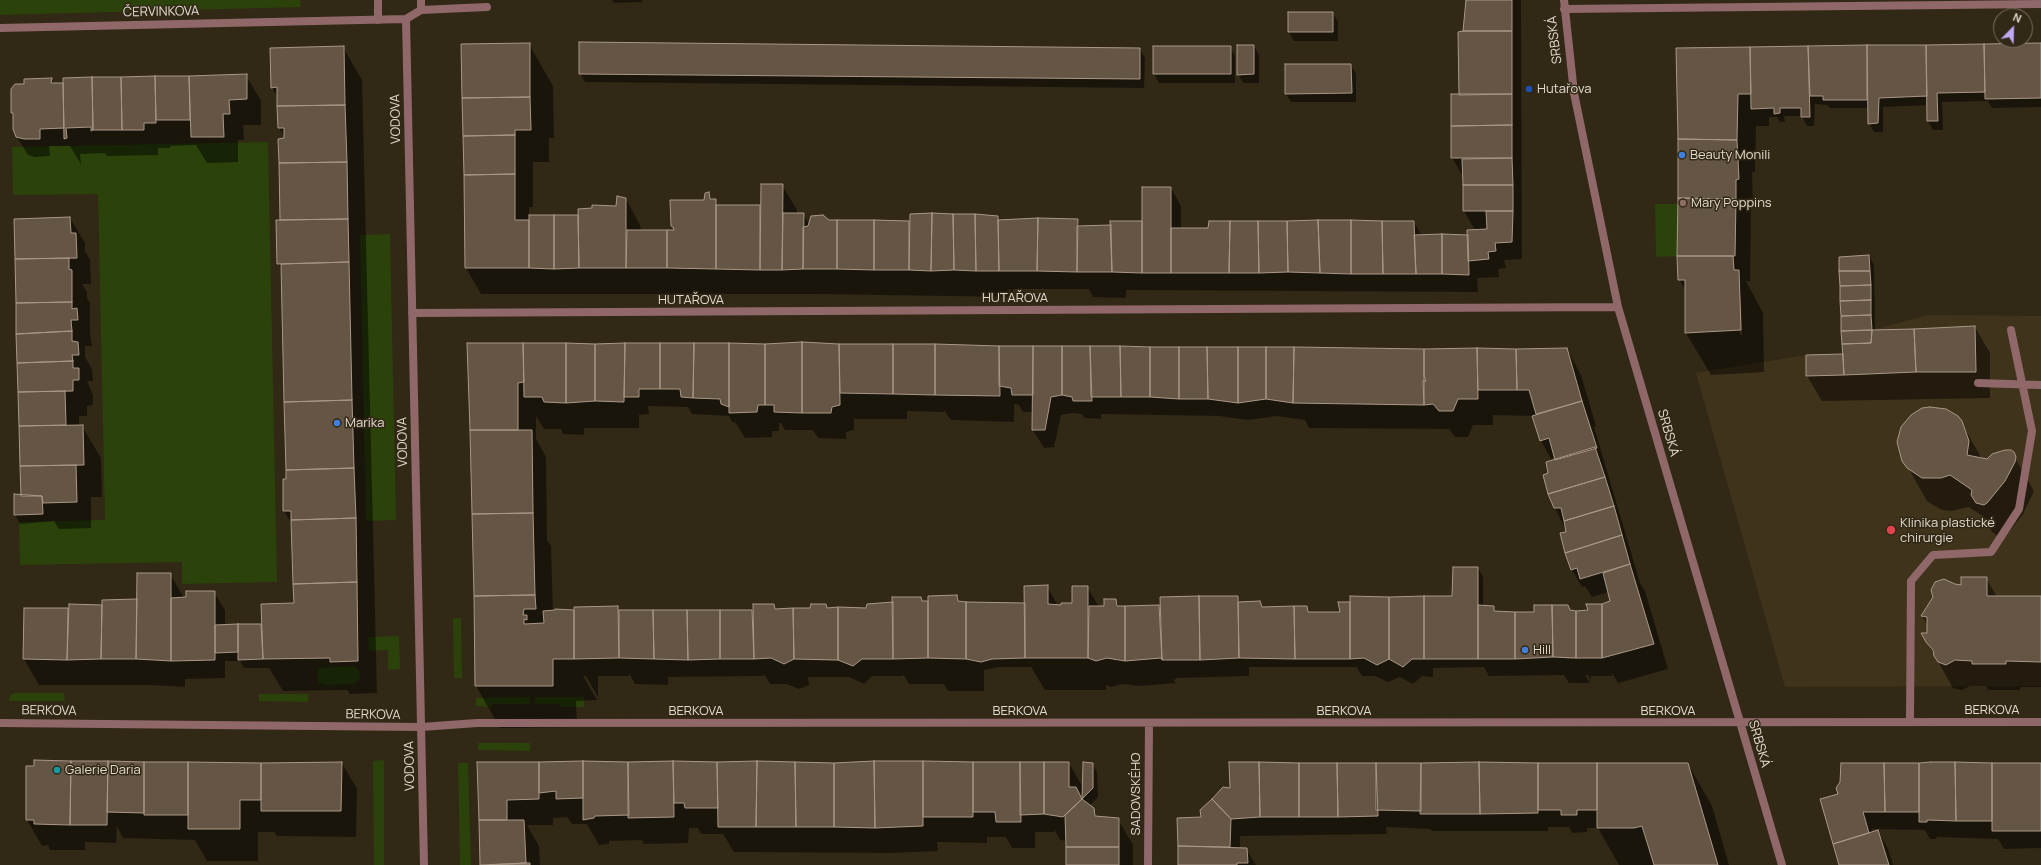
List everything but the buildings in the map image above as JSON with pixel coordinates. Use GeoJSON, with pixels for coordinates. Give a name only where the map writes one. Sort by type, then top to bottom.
{"type":"FeatureCollection","features":[{"type":"Feature","properties":{"kind":"street"},"geometry":{"type":"LineString","coordinates":[[378,0],[378,20]]}},
{"type":"Feature","properties":{"kind":"street"},"geometry":{"type":"LineString","coordinates":[[421,0],[421,10]]}},
{"type":"Feature","properties":{"kind":"street","name":"SRBSKÁ"},"geometry":{"type":"LineString","coordinates":[[1564,0],[1574,93],[1618,307],[1782,865]]}},
{"type":"Feature","properties":{"kind":"street"},"geometry":{"type":"LineString","coordinates":[[1564,9],[2041,4]]}},
{"type":"Feature","properties":{"kind":"street"},"geometry":{"type":"LineString","coordinates":[[406,20],[421,10],[487,7]]}},
{"type":"Feature","properties":{"kind":"street","name":"ČERVINKOVA"},"geometry":{"type":"LineString","coordinates":[[0,28],[406,20]]}},
{"type":"Feature","properties":{"kind":"street","name":"VODOVA"},"geometry":{"type":"LineString","coordinates":[[406,20],[424,865]]}},
{"type":"Feature","properties":{"kind":"street","name":"HUTAŘOVA"},"geometry":{"type":"LineString","coordinates":[[412,313],[1618,307]]}},
{"type":"Feature","properties":{"kind":"street"},"geometry":{"type":"LineString","coordinates":[[1910,722],[1911,581],[1933,555],[1991,552],[2019,509],[2032,431],[2021,385],[2011,330]]}},
{"type":"Feature","properties":{"kind":"street"},"geometry":{"type":"LineString","coordinates":[[1978,383],[2041,385]]}},
{"type":"Feature","properties":{"kind":"street","name":"BERKOVA"},"geometry":{"type":"LineString","coordinates":[[0,723],[421,727],[477,723],[2041,722]]}},
{"type":"Feature","properties":{"kind":"street","name":"SADOVSKÉHO"},"geometry":{"type":"LineString","coordinates":[[1148,723],[1148,865]]}},
{"type":"Feature","properties":{"kind":"shaded area","name":"Klinika plastické chirurgie"},"geometry":{"type":"Polygon","coordinates":[[[1928,315],[2041,316],[2041,686],[1785,687],[1696,373],[1806,355],[1842,354],[1842,344],[1871,343],[1872,330],[1928,315]]]}},
{"type":"Feature","properties":{"kind":"green space"},"geometry":{"type":"Polygon","coordinates":[[[0,0],[300,0],[301,7],[0,15],[0,0]]]}},
{"type":"Feature","properties":{"kind":"green space"},"geometry":{"type":"Polygon","coordinates":[[[268,142],[277,582],[182,584],[182,562],[20,565],[19,522],[105,520],[98,194],[13,195],[12,147],[268,142]]]}},
{"type":"Feature","properties":{"kind":"green space"},"geometry":{"type":"Polygon","coordinates":[[[1655,204],[1678,204],[1677,256],[1656,257],[1655,204]]]}},
{"type":"Feature","properties":{"kind":"green space"},"geometry":{"type":"Polygon","coordinates":[[[390,234],[396,520],[366,521],[360,235],[390,234]]]}},
{"type":"Feature","properties":{"kind":"green space"},"geometry":{"type":"Polygon","coordinates":[[[453,618],[461,618],[462,678],[454,678],[453,618]]]}},
{"type":"Feature","properties":{"kind":"green space"},"geometry":{"type":"Polygon","coordinates":[[[399,636],[400,669],[388,670],[388,650],[369,651],[368,637],[399,636]]]}},
{"type":"Feature","properties":{"kind":"green space"},"geometry":{"type":"Polygon","coordinates":[[[354,666],[359,670],[360,679],[354,684],[324,685],[318,682],[318,668],[354,666]]]}},
{"type":"Feature","properties":{"kind":"green space"},"geometry":{"type":"Polygon","coordinates":[[[15,693],[64,693],[65,701],[9,701],[10,695],[15,693]]]}},
{"type":"Feature","properties":{"kind":"green space"},"geometry":{"type":"Polygon","coordinates":[[[259,694],[308,694],[308,702],[259,701],[259,694]]]}},
{"type":"Feature","properties":{"kind":"green space"},"geometry":{"type":"Polygon","coordinates":[[[530,697],[530,704],[492,704],[492,707],[476,706],[476,698],[530,697]]]}},
{"type":"Feature","properties":{"kind":"green space"},"geometry":{"type":"Polygon","coordinates":[[[535,697],[584,697],[584,707],[560,707],[560,704],[535,704],[535,697]]]}},
{"type":"Feature","properties":{"kind":"green space"},"geometry":{"type":"Polygon","coordinates":[[[478,743],[530,743],[530,751],[478,750],[478,743]]]}},
{"type":"Feature","properties":{"kind":"green space"},"geometry":{"type":"Polygon","coordinates":[[[384,760],[384,865],[374,865],[373,761],[384,760]]]}},
{"type":"Feature","properties":{"kind":"green space"},"geometry":{"type":"Polygon","coordinates":[[[458,763],[468,763],[471,865],[460,865],[458,763]]]}},
{"type":"Feature","properties":{"kind":"place","name":"Hutařova"},"geometry":{"type":"Point","coordinates":[1529,89]}},
{"type":"Feature","properties":{"kind":"place","name":"Beauty Monili"},"geometry":{"type":"Point","coordinates":[1682,155]}},
{"type":"Feature","properties":{"kind":"place","name":"Mary Poppins"},"geometry":{"type":"Point","coordinates":[1683,203]}},
{"type":"Feature","properties":{"kind":"place","name":"Marika"},"geometry":{"type":"Point","coordinates":[337,423]}},
{"type":"Feature","properties":{"kind":"place","name":"Klinika plastické chirurgie"},"geometry":{"type":"Point","coordinates":[1891,530]}},
{"type":"Feature","properties":{"kind":"place","name":"Hill"},"geometry":{"type":"Point","coordinates":[1525,650]}},
{"type":"Feature","properties":{"kind":"place","name":"Galerie Daria"},"geometry":{"type":"Point","coordinates":[57,770]}}]}
